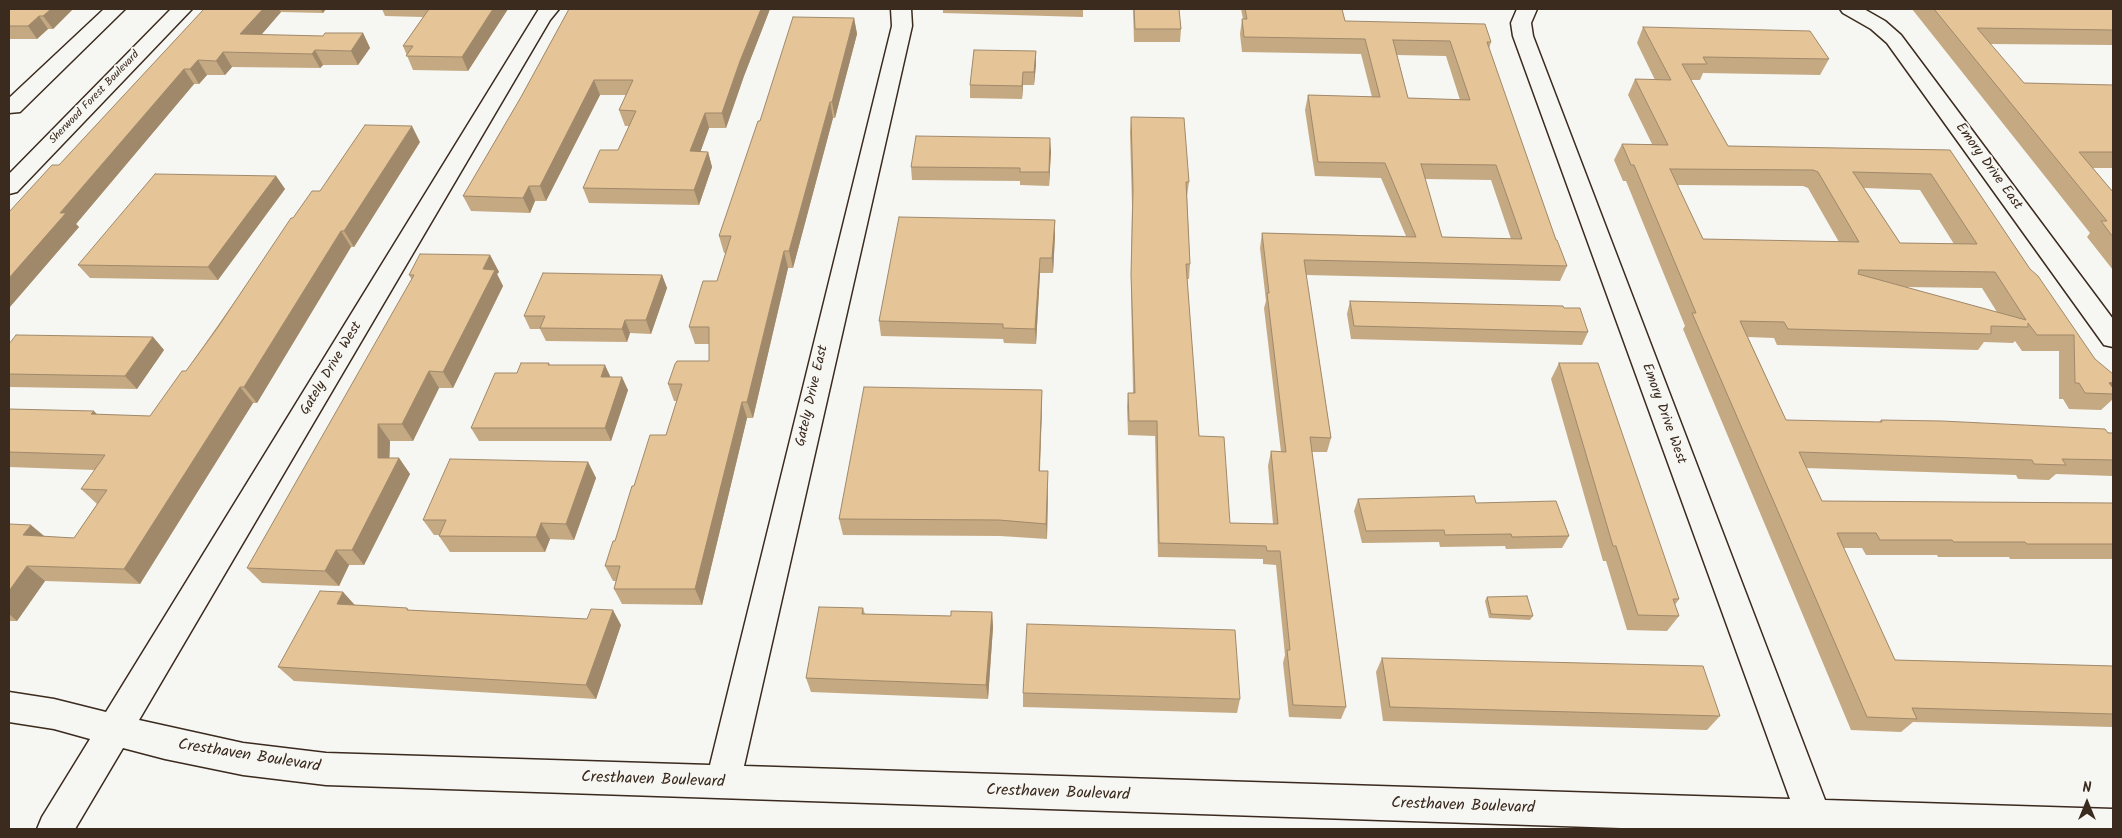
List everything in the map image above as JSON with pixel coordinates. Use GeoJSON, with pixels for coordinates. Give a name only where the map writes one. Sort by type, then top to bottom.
{"type":"FeatureCollection","features":[{"type":"Feature","properties":{"kind":"street"},"geometry":{"type":"LineString","coordinates":[[10,108],[115,9]]}},
{"type":"Feature","properties":{"kind":"street","name":"Sherwood Forest Boulevard"},"geometry":{"type":"LineString","coordinates":[[9,187],[182,9]]}},
{"type":"Feature","properties":{"kind":"street","name":"Gately Drive West"},"geometry":{"type":"LineString","coordinates":[[55,829],[548,9]]}},
{"type":"Feature","properties":{"kind":"street","name":"Gately Drive East"},"geometry":{"type":"LineString","coordinates":[[723,783],[878,117],[902,26],[901,9]]}},
{"type":"Feature","properties":{"kind":"street","name":"Emory Drive West"},"geometry":{"type":"LineString","coordinates":[[1526,9],[1521,23],[1523,36],[1814,818]]}},
{"type":"Feature","properties":{"kind":"street","name":"Emory Drive East"},"geometry":{"type":"LineString","coordinates":[[1850,9],[1878,25],[1894,39],[2113,338]]}},
{"type":"Feature","properties":{"kind":"street","name":"Cresthaven Boulevard"},"geometry":{"type":"LineString","coordinates":[[9,707],[54,714],[164,743],[243,759],[326,769],[2113,827]]}},
{"type":"Feature","properties":{"kind":"building"},"geometry":{"type":"Polygon","coordinates":[[[9,9],[51,9],[43,16],[39,16],[28,26],[9,26],[9,9]]]}},
{"type":"Feature","properties":{"kind":"building"},"geometry":{"type":"Polygon","coordinates":[[[204,9],[263,9],[240,34],[323,36],[325,33],[363,33],[351,51],[315,50],[312,54],[223,52],[216,61],[198,60],[190,69],[184,69],[60,213],[66,213],[9,278],[9,212],[52,165],[59,165],[204,9]]]}},
{"type":"Feature","properties":{"kind":"building"},"geometry":{"type":"Polygon","coordinates":[[[429,9],[493,9],[462,57],[406,56],[413,46],[403,46],[429,9]]]}},
{"type":"Feature","properties":{"kind":"building"},"geometry":{"type":"Polygon","coordinates":[[[569,9],[761,9],[722,113],[705,113],[690,151],[708,152],[694,190],[583,188],[600,150],[618,150],[636,111],[619,110],[633,80],[594,80],[540,186],[529,186],[523,198],[463,196],[521,97],[569,9]]]}},
{"type":"Feature","properties":{"kind":"building"},"geometry":{"type":"Polygon","coordinates":[[[1134,9],[1179,9],[1181,29],[1135,29],[1134,9]]]}},
{"type":"Feature","properties":{"kind":"building"},"geometry":{"type":"Polygon","coordinates":[[[1245,9],[1342,9],[1345,21],[1485,24],[1491,42],[1487,42],[1556,240],[1567,266],[1304,260],[1331,438],[1310,437],[1346,707],[1293,705],[1287,650],[1290,650],[1280,551],[1267,551],[1266,546],[1159,543],[1157,421],[1129,421],[1128,393],[1135,393],[1131,275],[1133,190],[1131,117],[1184,118],[1189,182],[1186,182],[1190,264],[1186,264],[1199,436],[1224,437],[1230,523],[1278,524],[1271,451],[1286,452],[1267,293],[1269,293],[1262,233],[1416,237],[1385,163],[1318,162],[1308,95],[1380,97],[1365,39],[1244,37],[1242,19],[1247,19],[1245,9]],[[1393,40],[1408,98],[1470,100],[1450,41],[1393,40]],[[1421,164],[1442,237],[1522,239],[1496,165],[1421,164]]]}},
{"type":"Feature","properties":{"kind":"building"},"geometry":{"type":"Polygon","coordinates":[[[1934,9],[2113,9],[2113,30],[1977,28],[2024,83],[2113,85],[2113,152],[2079,152],[2113,192],[2113,237],[2101,221],[2107,221],[1934,9]]]}},
{"type":"Feature","properties":{"kind":"building"},"geometry":{"type":"Polygon","coordinates":[[[793,17],[854,18],[789,251],[784,251],[747,402],[742,402],[695,589],[614,589],[620,566],[605,566],[650,435],[666,435],[682,384],[668,384],[675,364],[677,361],[709,361],[709,327],[689,327],[703,281],[717,281],[731,236],[719,236],[758,121],[760,121],[793,17]]]}},
{"type":"Feature","properties":{"kind":"building"},"geometry":{"type":"Polygon","coordinates":[[[1643,27],[1810,31],[1829,59],[1703,57],[1707,64],[1682,64],[1728,146],[1950,150],[2030,269],[2038,276],[2095,359],[2113,374],[2113,382],[2109,383],[2113,388],[2113,394],[2085,393],[2079,383],[2075,383],[2074,335],[2037,335],[2028,323],[2028,327],[1991,326],[1991,334],[1788,329],[1784,322],[1740,321],[1786,420],[1942,421],[2105,429],[2108,433],[2113,433],[2113,460],[2062,459],[2066,465],[2034,464],[2032,460],[1799,452],[1822,501],[2113,503],[2113,544],[1880,540],[1876,533],[1837,533],[1895,660],[2113,666],[2113,714],[1912,708],[1917,719],[1867,717],[1692,313],[1696,313],[1634,165],[1631,165],[1622,144],[1668,145],[1635,79],[1671,80],[1643,27]],[[1670,169],[1703,239],[1859,242],[1818,172],[1813,170],[1670,169]],[[1853,172],[1900,243],[1977,244],[1931,174],[1853,172]],[[1859,270],[1858,274],[2026,320],[1995,272],[1859,270]]]}},
{"type":"Feature","properties":{"kind":"building"},"geometry":{"type":"Polygon","coordinates":[[[974,50],[1036,51],[1034,72],[1023,72],[1022,86],[970,85],[974,50]]]}},
{"type":"Feature","properties":{"kind":"building"},"geometry":{"type":"Polygon","coordinates":[[[365,125],[412,126],[344,231],[341,231],[244,387],[240,387],[124,569],[27,566],[9,591],[9,524],[31,525],[23,535],[74,538],[107,490],[81,489],[105,455],[9,452],[9,409],[94,411],[91,414],[150,416],[182,371],[186,371],[218,327],[291,218],[293,218],[312,191],[320,191],[365,125]]]}},
{"type":"Feature","properties":{"kind":"building"},"geometry":{"type":"Polygon","coordinates":[[[916,136],[1050,138],[1049,172],[1020,172],[1020,168],[911,167],[916,136]]]}},
{"type":"Feature","properties":{"kind":"building"},"geometry":{"type":"Polygon","coordinates":[[[155,174],[276,176],[208,267],[78,265],[155,174]]]}},
{"type":"Feature","properties":{"kind":"building"},"geometry":{"type":"Polygon","coordinates":[[[899,217],[1055,220],[1052,258],[1040,258],[1035,329],[1003,328],[1003,324],[879,321],[899,217]]]}},
{"type":"Feature","properties":{"kind":"building"},"geometry":{"type":"Polygon","coordinates":[[[420,254],[490,255],[483,269],[495,270],[443,372],[429,371],[402,424],[378,424],[378,458],[399,458],[352,550],[336,550],[325,571],[247,568],[414,275],[409,275],[420,254]]]}},
{"type":"Feature","properties":{"kind":"building"},"geometry":{"type":"Polygon","coordinates":[[[543,273],[662,275],[646,320],[625,320],[622,329],[540,328],[545,316],[524,316],[543,273]]]}},
{"type":"Feature","properties":{"kind":"building"},"geometry":{"type":"Polygon","coordinates":[[[1350,301],[1580,308],[1588,332],[1354,326],[1350,301]]]}},
{"type":"Feature","properties":{"kind":"building"},"geometry":{"type":"Polygon","coordinates":[[[16,335],[153,337],[125,376],[9,374],[9,344],[16,335]]]}},
{"type":"Feature","properties":{"kind":"building"},"geometry":{"type":"Polygon","coordinates":[[[521,363],[605,365],[601,377],[622,377],[605,428],[471,428],[495,373],[517,373],[521,363]]]}},
{"type":"Feature","properties":{"kind":"building"},"geometry":{"type":"Polygon","coordinates":[[[1559,363],[1598,363],[1679,599],[1673,599],[1679,616],[1638,615],[1616,546],[1613,546],[1559,363]]]}},
{"type":"Feature","properties":{"kind":"building"},"geometry":{"type":"Polygon","coordinates":[[[864,387],[1042,390],[1039,471],[1048,471],[1046,524],[999,520],[839,519],[864,387]]]}},
{"type":"Feature","properties":{"kind":"building"},"geometry":{"type":"Polygon","coordinates":[[[450,459],[588,462],[566,524],[541,523],[536,537],[439,536],[446,520],[423,520],[450,459]]]}},
{"type":"Feature","properties":{"kind":"building"},"geometry":{"type":"Polygon","coordinates":[[[1474,496],[1476,503],[1556,501],[1569,536],[1512,537],[1511,534],[1445,535],[1444,530],[1366,531],[1358,499],[1474,496]]]}},
{"type":"Feature","properties":{"kind":"building"},"geometry":{"type":"Polygon","coordinates":[[[320,591],[343,592],[337,604],[407,608],[407,610],[587,619],[591,609],[613,610],[586,685],[278,667],[320,591]]]}},
{"type":"Feature","properties":{"kind":"building"},"geometry":{"type":"Polygon","coordinates":[[[1527,596],[1533,616],[1491,614],[1487,597],[1527,596]]]}},
{"type":"Feature","properties":{"kind":"building"},"geometry":{"type":"Polygon","coordinates":[[[819,607],[863,608],[862,614],[951,616],[951,611],[992,612],[986,685],[806,678],[819,607]]]}},
{"type":"Feature","properties":{"kind":"building"},"geometry":{"type":"Polygon","coordinates":[[[1027,624],[1235,630],[1240,699],[1023,693],[1027,624]]]}},
{"type":"Feature","properties":{"kind":"building"},"geometry":{"type":"Polygon","coordinates":[[[1382,658],[1703,666],[1720,716],[1390,707],[1382,658]]]}}]}
